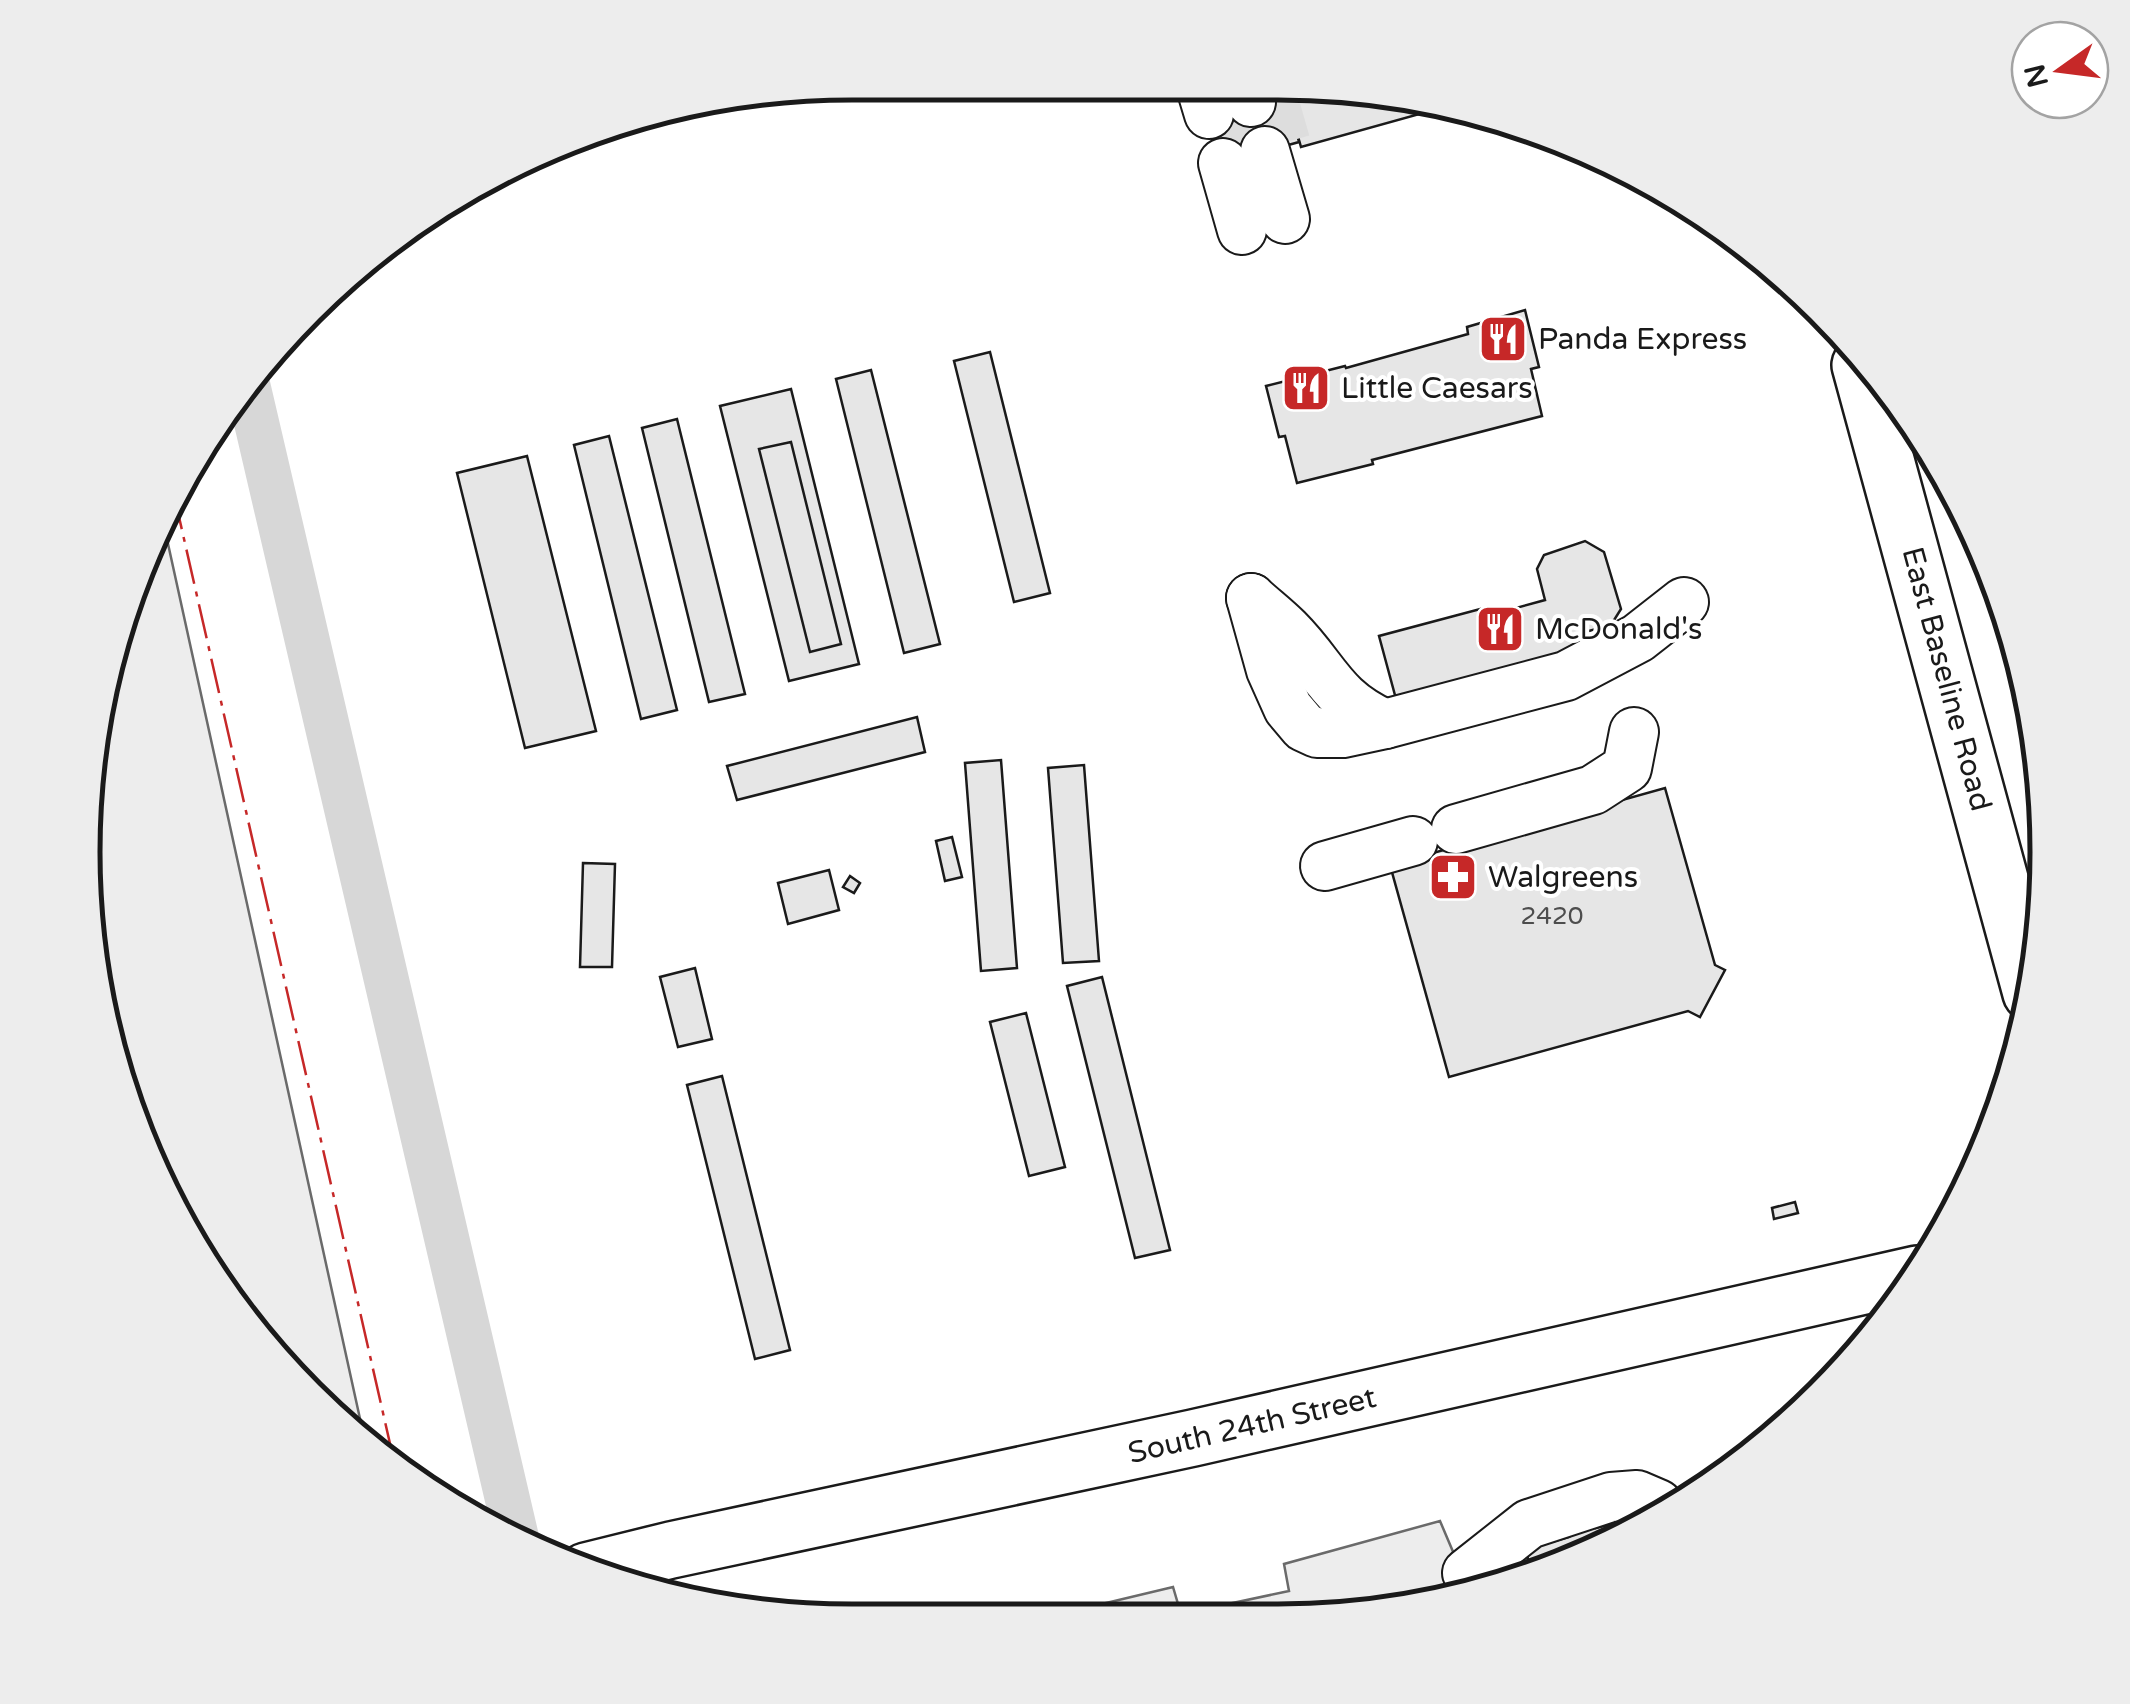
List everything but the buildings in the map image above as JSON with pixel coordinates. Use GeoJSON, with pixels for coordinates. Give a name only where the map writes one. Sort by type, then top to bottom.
{"type":"FeatureCollection","features":[{"type":"Feature","properties":{"kind":"main road","name":"East Baseline Road"},"geometry":{"type":"LineString","coordinates":[[1865,382],[2022,960]]}},
{"type":"Feature","properties":{"kind":"main road","name":"South 24th Street"},"geometry":{"type":"LineString","coordinates":[[613,1565],[1897,1279]]}},
{"type":"Feature","properties":{"kind":"lane"},"geometry":{"type":"LineString","coordinates":[[1274,222],[1254,154],[1274,222]]}},
{"type":"Feature","properties":{"kind":"lane"},"geometry":{"type":"LineString","coordinates":[[1251,598],[1271,670],[1288,708],[1304,727],[1317,734],[1385,724],[1566,676],[1638,638],[1684,602]]}},
{"type":"Feature","properties":{"kind":"lane"},"geometry":{"type":"LineString","coordinates":[[1325,866],[1593,790],[1627,768],[1634,732]]}},
{"type":"Feature","properties":{"kind":"lane"},"geometry":{"type":"LineString","coordinates":[[1466,1573],[1529,1524],[1611,1497],[1637,1495],[1655,1503]]}},
{"type":"Feature","properties":{"kind":"shaded area"},"geometry":{"type":"Polygon","coordinates":[[[167,542],[360,1421],[320,1384],[255,1310],[201,1228],[157,1140],[114,999],[106,950],[100,852],[106,754],[126,657],[167,542]]]}},
{"type":"Feature","properties":{"kind":"shaded area"},"geometry":{"type":"Polygon","coordinates":[[[1440,1521],[1454,1554],[1502,1532],[1513,1566],[1425,1590],[1376,1598],[1228,1604],[1289,1591],[1284,1564],[1440,1521]]]}},
{"type":"Feature","properties":{"kind":"shaded area"},"geometry":{"type":"Polygon","coordinates":[[[1173,1587],[1178,1604],[1102,1604],[1173,1587]]]}},
{"type":"Feature","properties":{"kind":"waterway"},"geometry":{"type":"LineString","coordinates":[[251,400],[513,1523]]}},
{"type":"Feature","properties":{"kind":"tunnel"},"geometry":{"type":"LineString","coordinates":[[1274,100],[1287,145]]}},
{"type":"Feature","properties":{"kind":"tunnel"},"geometry":{"type":"LineString","coordinates":[[1229,109],[1243,157]]}},
{"type":"Feature","properties":{"kind":"power"},"geometry":{"type":"LineString","coordinates":[[179,517],[391,1446]]}},
{"type":"Feature","properties":{"kind":"place","name":"Panda Express"},"geometry":{"type":"Point","coordinates":[1503,339]}},
{"type":"Feature","properties":{"kind":"place","name":"Little Caesars"},"geometry":{"type":"Point","coordinates":[1306,388]}},
{"type":"Feature","properties":{"kind":"place","name":"McDonald's"},"geometry":{"type":"Point","coordinates":[1500,629]}},
{"type":"Feature","properties":{"kind":"place","name":"Walgreens"},"geometry":{"type":"Point","coordinates":[1453,877]}}]}
